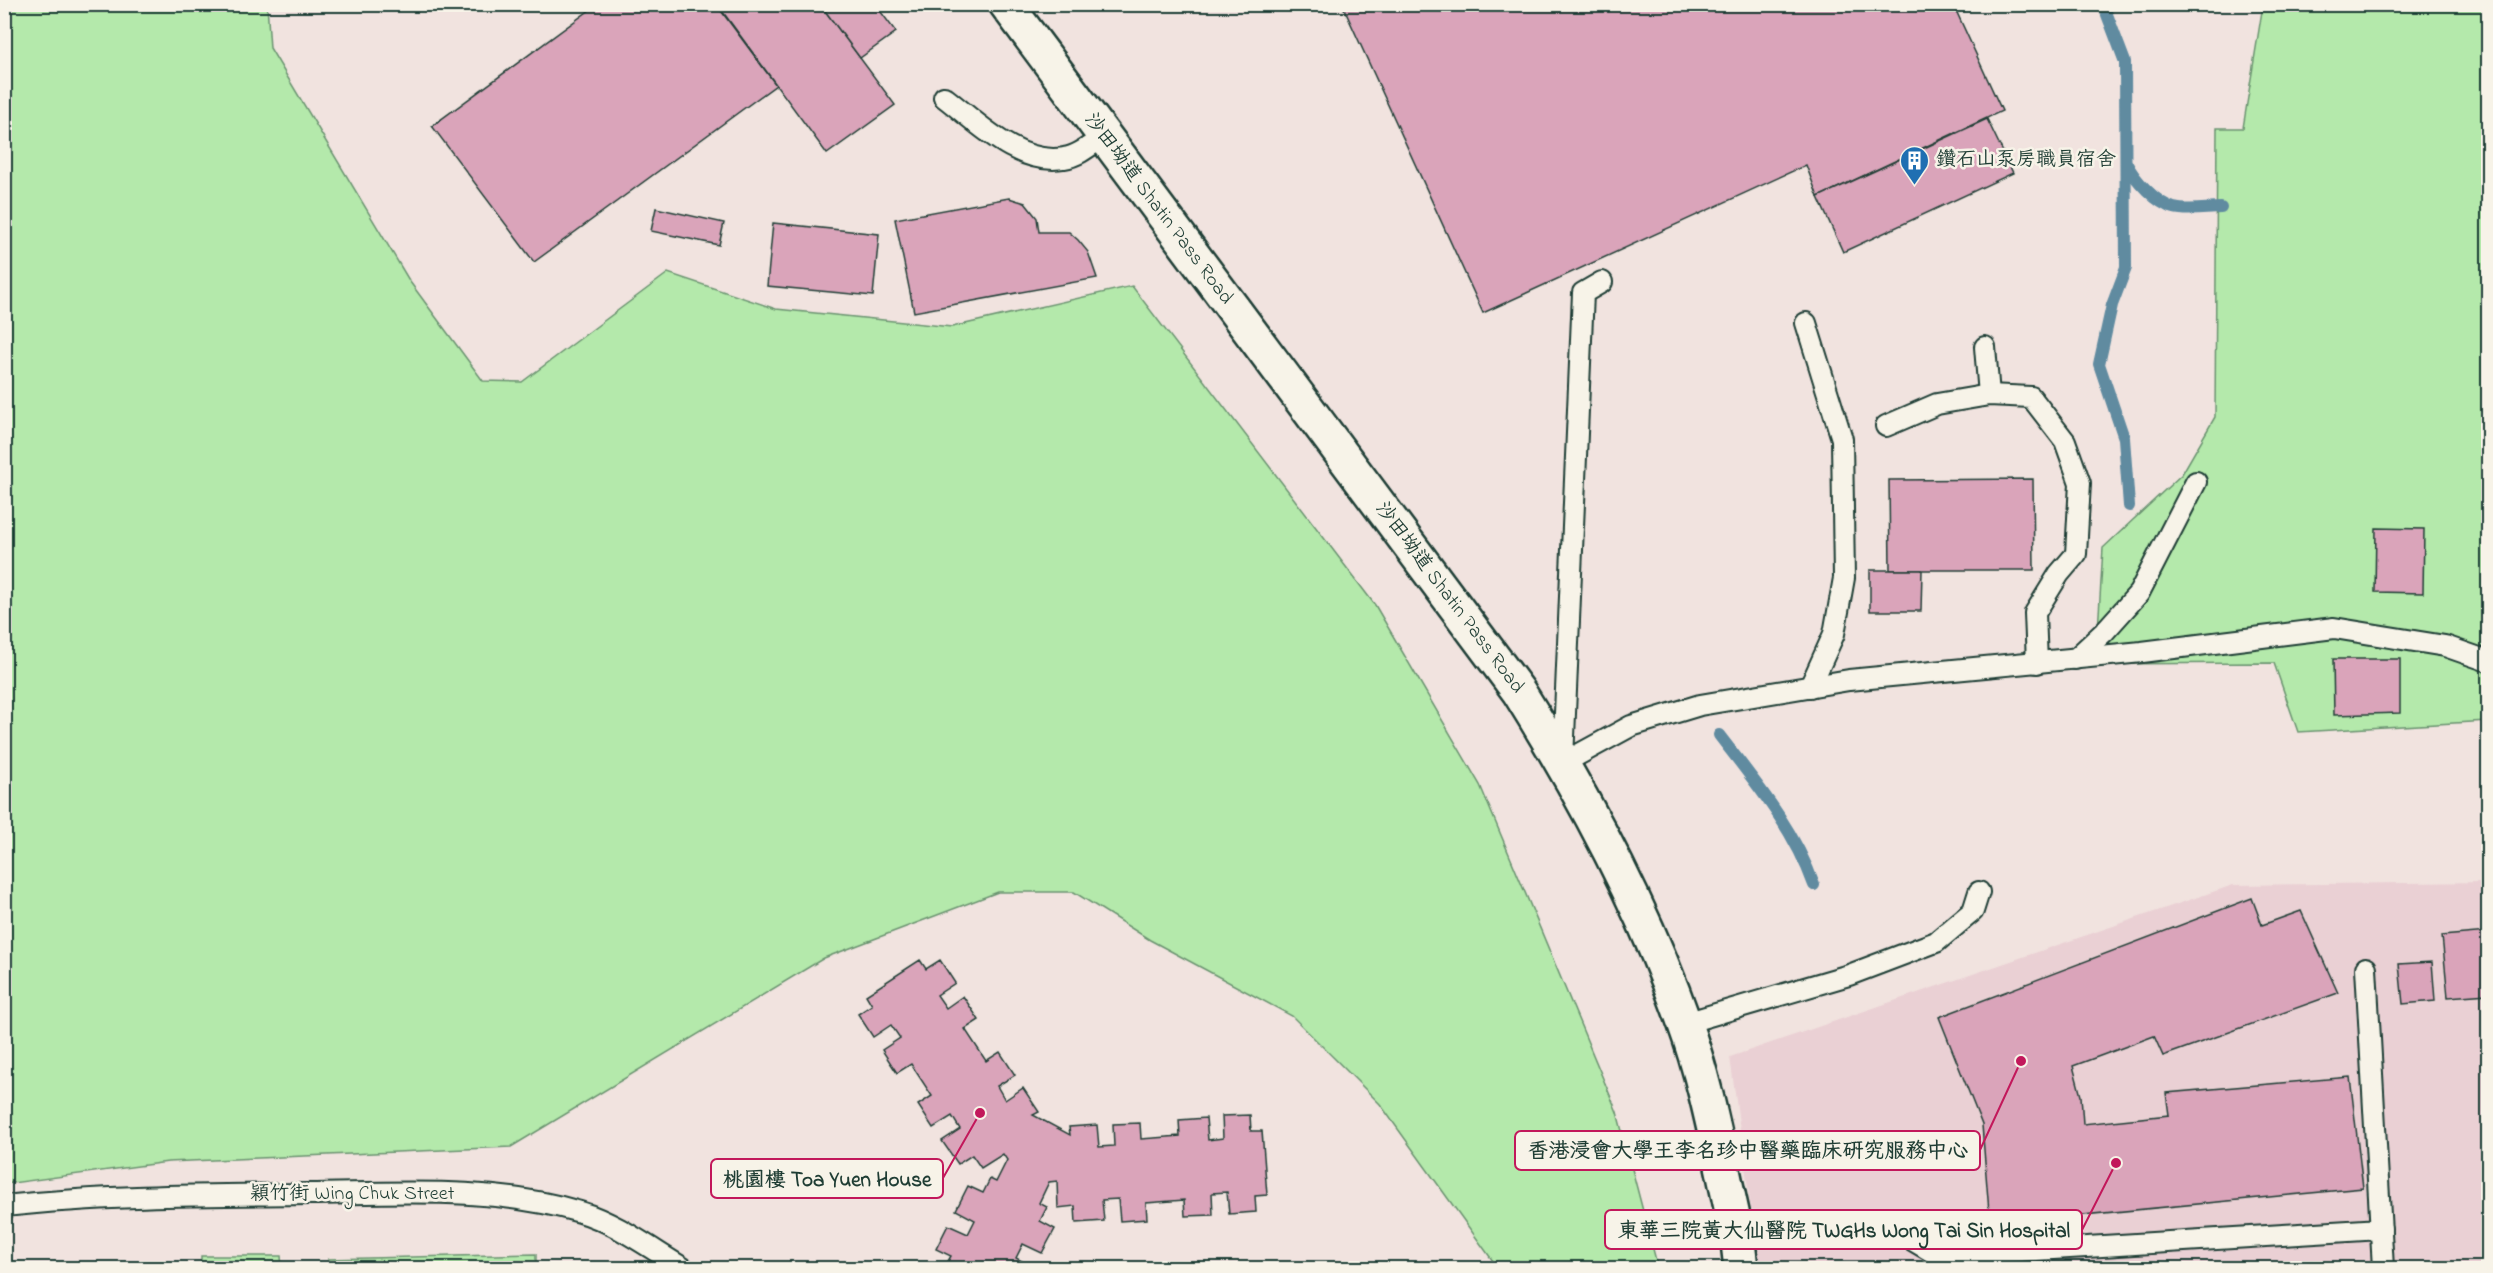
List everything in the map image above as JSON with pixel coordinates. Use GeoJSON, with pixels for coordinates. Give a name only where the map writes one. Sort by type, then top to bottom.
{"type":"FeatureCollection","features":[{"type":"Feature","properties":{"kind":"main road","name":"沙田坳道 Shatin Pass Road"},"geometry":{"type":"LineString","coordinates":[[1006,4],[1519,692],[1563,763],[1643,917],[1685,1023],[1737,1234],[1741,1269]]}},
{"type":"Feature","properties":{"kind":"lane"},"geometry":{"type":"LineString","coordinates":[[944,97],[1003,142],[1041,160],[1073,155],[1104,136]]}},
{"type":"Feature","properties":{"kind":"lane"},"geometry":{"type":"LineString","coordinates":[[1563,763],[1583,293],[1602,282]]}},
{"type":"Feature","properties":{"kind":"lane"},"geometry":{"type":"LineString","coordinates":[[1806,323],[1842,439],[1844,578],[1834,634],[1810,687]]}},
{"type":"Feature","properties":{"kind":"lane"},"geometry":{"type":"LineString","coordinates":[[1985,347],[1989,395]]}},
{"type":"Feature","properties":{"kind":"lane"},"geometry":{"type":"LineString","coordinates":[[1886,426],[1937,404],[1989,395],[2031,398],[2065,441],[2080,483],[2076,554],[2059,574],[2035,613],[2037,663]]}},
{"type":"Feature","properties":{"kind":"lane"},"geometry":{"type":"LineString","coordinates":[[2074,659],[2104,632],[2139,594],[2196,482]]}},
{"type":"Feature","properties":{"kind":"lane"},"geometry":{"type":"LineString","coordinates":[[1563,763],[1631,726],[1700,705],[1849,680],[2037,663],[2334,628],[2445,646],[2488,661]]}},
{"type":"Feature","properties":{"kind":"lane"},"geometry":{"type":"LineString","coordinates":[[1685,1023],[1850,975],[1936,942],[1973,912],[1979,892]]}},
{"type":"Feature","properties":{"kind":"lane"},"geometry":{"type":"LineString","coordinates":[[2366,968],[2383,1269]]}},
{"type":"Feature","properties":{"kind":"lane","name":"穎竹街 Wing Chuk Street"},"geometry":{"type":"LineString","coordinates":[[4,1206],[188,1195],[476,1194],[529,1199],[582,1212],[631,1236],[683,1269]]}},
{"type":"Feature","properties":{"kind":"lane"},"geometry":{"type":"LineString","coordinates":[[1737,1234],[1863,1225],[1902,1234],[1940,1262],[2380,1229]]}},
{"type":"Feature","properties":{"kind":"shaded area"},"geometry":{"type":"Polygon","coordinates":[[[2488,882],[2488,1268],[1759,1268],[1730,1057],[2233,885],[2488,882]]]}},
{"type":"Feature","properties":{"kind":"green space"},"geometry":{"type":"Polygon","coordinates":[[[4,5],[267,5],[270,48],[410,282],[483,381],[522,382],[668,273],[776,309],[952,327],[1132,286],[1375,605],[1480,785],[1617,1112],[1658,1268],[1498,1268],[1380,1104],[1292,1016],[1150,940],[1074,892],[998,892],[824,958],[511,1147],[168,1162],[5,1184],[4,5]]]}},
{"type":"Feature","properties":{"kind":"green space"},"geometry":{"type":"Polygon","coordinates":[[[2263,5],[2488,5],[2488,721],[2298,732],[2274,663],[2096,664],[2103,548],[2182,474],[2215,417],[2217,128],[2243,128],[2263,5]]]}},
{"type":"Feature","properties":{"kind":"green space"},"geometry":{"type":"Polygon","coordinates":[[[536,1254],[536,1268],[329,1268],[328,1259],[536,1254]]]}},
{"type":"Feature","properties":{"kind":"green space"},"geometry":{"type":"Polygon","coordinates":[[[201,1256],[281,1256],[282,1268],[201,1268],[201,1256]]]}},
{"type":"Feature","properties":{"kind":"building"},"geometry":{"type":"Polygon","coordinates":[[[598,4],[716,4],[776,85],[534,262],[432,126],[598,4]]]}},
{"type":"Feature","properties":{"kind":"building"},"geometry":{"type":"Polygon","coordinates":[[[717,4],[820,4],[895,105],[827,154],[717,4]]]}},
{"type":"Feature","properties":{"kind":"building"},"geometry":{"type":"Polygon","coordinates":[[[820,4],[875,4],[896,32],[860,58],[820,4]]]}},
{"type":"Feature","properties":{"kind":"building"},"geometry":{"type":"Polygon","coordinates":[[[1342,4],[1953,4],[2002,111],[1818,197],[1806,165],[1483,313],[1342,4]]]}},
{"type":"Feature","properties":{"kind":"building","name":"鑽石山泵房職員宿舍"},"geometry":{"type":"Polygon","coordinates":[[[1987,119],[2013,173],[1843,252],[1818,197],[1987,119]]]}},
{"type":"Feature","properties":{"kind":"building"},"geometry":{"type":"Polygon","coordinates":[[[1009,198],[1025,203],[1037,218],[1039,232],[1069,232],[1078,240],[1088,252],[1097,278],[914,312],[895,219],[1009,198]]]}},
{"type":"Feature","properties":{"kind":"building"},"geometry":{"type":"Polygon","coordinates":[[[656,208],[724,223],[719,245],[651,231],[656,208]]]}},
{"type":"Feature","properties":{"kind":"building"},"geometry":{"type":"Polygon","coordinates":[[[773,223],[879,234],[873,296],[767,286],[773,223]]]}},
{"type":"Feature","properties":{"kind":"building"},"geometry":{"type":"Polygon","coordinates":[[[2033,479],[2034,570],[1890,570],[1889,480],[2033,479]]]}},
{"type":"Feature","properties":{"kind":"building"},"geometry":{"type":"Polygon","coordinates":[[[2376,528],[2424,529],[2423,593],[2375,592],[2376,528]]]}},
{"type":"Feature","properties":{"kind":"building"},"geometry":{"type":"Polygon","coordinates":[[[1870,570],[1922,570],[1921,611],[1870,611],[1870,570]]]}},
{"type":"Feature","properties":{"kind":"building"},"geometry":{"type":"Polygon","coordinates":[[[2333,659],[2400,659],[2400,713],[2334,715],[2333,659]]]}},
{"type":"Feature","properties":{"kind":"building"},"geometry":{"type":"Polygon","coordinates":[[[2252,898],[2262,925],[2301,911],[2338,993],[2163,1056],[2154,1036],[2073,1066],[2081,1096],[2083,1124],[2169,1115],[2166,1093],[2350,1077],[2363,1188],[1990,1224],[1982,1125],[1939,1017],[2252,898]]]}},
{"type":"Feature","properties":{"kind":"building"},"geometry":{"type":"Polygon","coordinates":[[[2488,932],[2488,994],[2448,997],[2442,936],[2488,932]]]}},
{"type":"Feature","properties":{"kind":"building"},"geometry":{"type":"Polygon","coordinates":[[[920,960],[926,969],[940,960],[955,983],[937,995],[946,1008],[963,996],[979,1020],[965,1029],[986,1061],[1000,1052],[1015,1075],[997,1086],[1005,1100],[1023,1088],[1039,1112],[1033,1115],[1070,1135],[1069,1127],[1097,1125],[1099,1147],[1114,1146],[1113,1124],[1140,1123],[1141,1139],[1180,1136],[1179,1120],[1206,1118],[1208,1140],[1223,1138],[1222,1116],[1250,1115],[1251,1131],[1262,1131],[1267,1195],[1255,1196],[1256,1212],[1229,1214],[1227,1192],[1212,1193],[1213,1215],[1185,1216],[1184,1200],[1146,1203],[1147,1219],[1120,1221],[1118,1199],[1102,1200],[1104,1221],[1076,1223],[1075,1206],[1058,1208],[1057,1181],[1049,1182],[1039,1203],[1047,1207],[1040,1221],[1055,1229],[1042,1253],[1023,1244],[1016,1258],[1035,1268],[944,1268],[951,1256],[936,1249],[948,1225],[968,1234],[975,1220],[956,1210],[968,1186],[983,1193],[990,1179],[996,1182],[1007,1160],[1003,1154],[981,1168],[972,1155],[958,1164],[942,1141],[960,1129],[952,1116],[933,1128],[918,1105],[932,1096],[911,1064],[897,1073],[882,1050],[900,1038],[891,1025],[873,1037],[858,1014],[872,1005],[866,995],[920,960]]]}},
{"type":"Feature","properties":{"kind":"building"},"geometry":{"type":"Polygon","coordinates":[[[2432,962],[2435,1001],[2403,1004],[2399,964],[2432,962]]]}},
{"type":"Feature","properties":{"kind":"waterway"},"geometry":{"type":"LineString","coordinates":[[2103,4],[2125,62],[2126,268],[2112,305],[2099,364],[2124,438],[2129,506]]}},
{"type":"Feature","properties":{"kind":"waterway"},"geometry":{"type":"LineString","coordinates":[[2127,164],[2147,190],[2167,206],[2185,210],[2221,208]]}},
{"type":"Feature","properties":{"kind":"waterway"},"geometry":{"type":"LineString","coordinates":[[1719,735],[1785,825],[1806,864],[1814,885]]}},
{"type":"Feature","properties":{"kind":"place","name":"鑽石山泵房職員宿舍"},"geometry":{"type":"Point","coordinates":[1915,186]}},
{"type":"Feature","properties":{"kind":"place","name":"香港浸會大學王李名珍中醫藥臨床研究服務中心"},"geometry":{"type":"Point","coordinates":[2021,1061]}},
{"type":"Feature","properties":{"kind":"place","name":"桃園樓 Toa Yuen House"},"geometry":{"type":"Point","coordinates":[980,1113]}},
{"type":"Feature","properties":{"kind":"place","name":"東華三院黃大仙醫院 TWGHs Wong Tai Sin Hospital"},"geometry":{"type":"Point","coordinates":[2116,1163]}}]}
